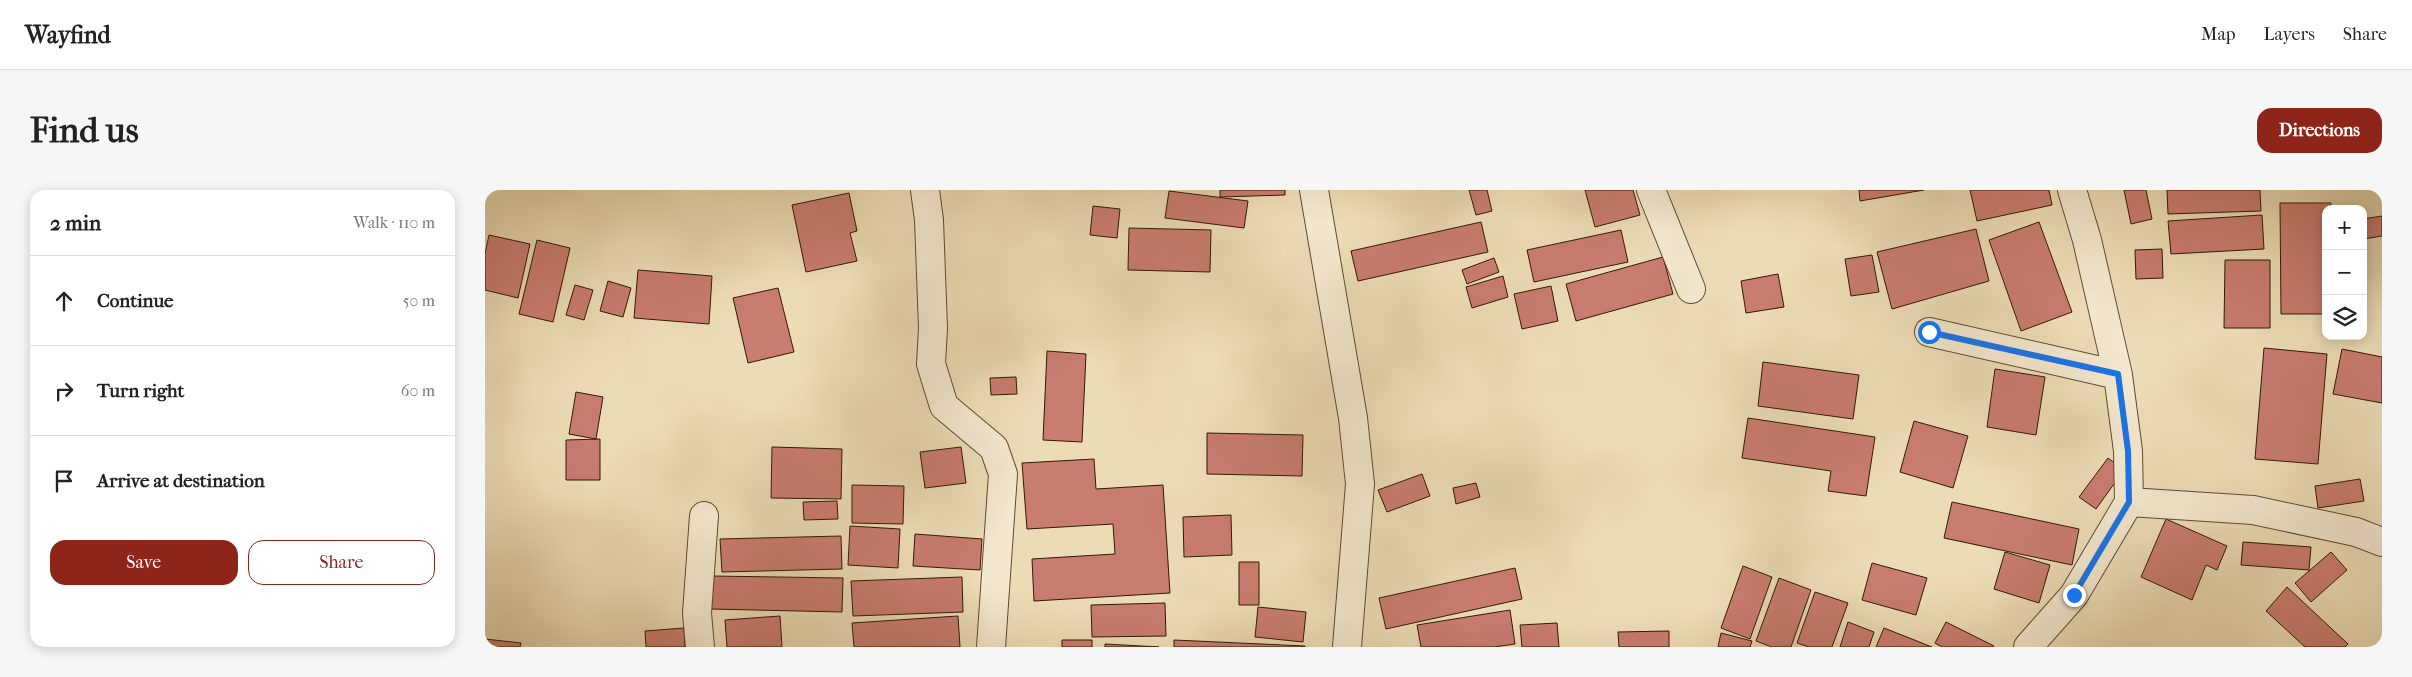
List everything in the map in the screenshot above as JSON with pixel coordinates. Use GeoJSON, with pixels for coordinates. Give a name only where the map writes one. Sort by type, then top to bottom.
{"type":"FeatureCollection","features":[{"type":"Feature","properties":{"kind":"street"},"geometry":{"type":"LineString","coordinates":[[925,190],[929,220],[933,328],[931,364],[944,406],[994,448],[1003,474],[991,647]]}},
{"type":"Feature","properties":{"kind":"street"},"geometry":{"type":"LineString","coordinates":[[1314,190],[1353,418],[1360,484],[1347,647]]}},
{"type":"Feature","properties":{"kind":"street"},"geometry":{"type":"LineString","coordinates":[[1651,190],[1691,289]]}},
{"type":"Feature","properties":{"kind":"street"},"geometry":{"type":"LineString","coordinates":[[2028,647],[2074,595],[2129,502],[2128,451],[2118,374],[2087,240],[2072,190]]}},
{"type":"Feature","properties":{"kind":"street"},"geometry":{"type":"LineString","coordinates":[[1929,332],[2118,374]]}},
{"type":"Feature","properties":{"kind":"street"},"geometry":{"type":"LineString","coordinates":[[2129,502],[2253,510],[2356,532],[2382,542]]}},
{"type":"Feature","properties":{"kind":"street"},"geometry":{"type":"LineString","coordinates":[[699,647],[697,613],[704,516]]}},
{"type":"Feature","properties":{"kind":"building"},"geometry":{"type":"Polygon","coordinates":[[[1220,190],[1285,190],[1285,195],[1220,197],[1220,190]]]}},
{"type":"Feature","properties":{"kind":"building"},"geometry":{"type":"Polygon","coordinates":[[[1469,190],[1487,190],[1492,211],[1476,215],[1469,190]]]}},
{"type":"Feature","properties":{"kind":"building"},"geometry":{"type":"Polygon","coordinates":[[[1585,190],[1633,190],[1640,215],[1595,227],[1585,190]]]}},
{"type":"Feature","properties":{"kind":"building"},"geometry":{"type":"Polygon","coordinates":[[[1859,190],[1924,190],[1860,201],[1859,190]]]}},
{"type":"Feature","properties":{"kind":"building"},"geometry":{"type":"Polygon","coordinates":[[[1970,190],[2049,190],[2052,205],[1977,221],[1970,190]]]}},
{"type":"Feature","properties":{"kind":"building"},"geometry":{"type":"Polygon","coordinates":[[[2124,190],[2146,190],[2152,219],[2131,224],[2124,190]]]}},
{"type":"Feature","properties":{"kind":"building"},"geometry":{"type":"Polygon","coordinates":[[[2167,190],[2260,190],[2261,211],[2168,214],[2167,190]]]}},
{"type":"Feature","properties":{"kind":"building"},"geometry":{"type":"Polygon","coordinates":[[[1169,191],[1248,201],[1244,228],[1165,218],[1169,191]]]}},
{"type":"Feature","properties":{"kind":"building"},"geometry":{"type":"Polygon","coordinates":[[[849,193],[857,231],[850,233],[857,261],[806,272],[792,205],[849,193]]]}},
{"type":"Feature","properties":{"kind":"building"},"geometry":{"type":"Polygon","coordinates":[[[2280,203],[2331,203],[2331,205],[2322,205],[2322,314],[2281,314],[2280,203]]]}},
{"type":"Feature","properties":{"kind":"building"},"geometry":{"type":"Polygon","coordinates":[[[1093,206],[1120,209],[1117,238],[1090,235],[1093,206]]]}},
{"type":"Feature","properties":{"kind":"building"},"geometry":{"type":"Polygon","coordinates":[[[2262,215],[2264,249],[2171,254],[2168,221],[2262,215]]]}},
{"type":"Feature","properties":{"kind":"building"},"geometry":{"type":"Polygon","coordinates":[[[2382,216],[2382,236],[2367,238],[2367,218],[2382,216]]]}},
{"type":"Feature","properties":{"kind":"building"},"geometry":{"type":"Polygon","coordinates":[[[1481,222],[1488,252],[1358,281],[1351,251],[1481,222]]]}},
{"type":"Feature","properties":{"kind":"building"},"geometry":{"type":"Polygon","coordinates":[[[2039,222],[2072,312],[2021,331],[1989,240],[2039,222]]]}},
{"type":"Feature","properties":{"kind":"building"},"geometry":{"type":"Polygon","coordinates":[[[1129,228],[1211,230],[1210,272],[1128,270],[1129,228]]]}},
{"type":"Feature","properties":{"kind":"building"},"geometry":{"type":"Polygon","coordinates":[[[1976,229],[1989,281],[1892,309],[1877,252],[1976,229]]]}},
{"type":"Feature","properties":{"kind":"building"},"geometry":{"type":"Polygon","coordinates":[[[1621,230],[1628,262],[1534,282],[1527,250],[1621,230]]]}},
{"type":"Feature","properties":{"kind":"building"},"geometry":{"type":"Polygon","coordinates":[[[489,235],[530,244],[518,298],[485,290],[485,254],[489,235]]]}},
{"type":"Feature","properties":{"kind":"building"},"geometry":{"type":"Polygon","coordinates":[[[537,240],[570,248],[553,322],[519,314],[537,240]]]}},
{"type":"Feature","properties":{"kind":"building"},"geometry":{"type":"Polygon","coordinates":[[[2162,249],[2163,278],[2136,279],[2135,250],[2162,249]]]}},
{"type":"Feature","properties":{"kind":"building"},"geometry":{"type":"Polygon","coordinates":[[[1872,255],[1879,292],[1851,296],[1845,259],[1872,255]]]}},
{"type":"Feature","properties":{"kind":"building"},"geometry":{"type":"Polygon","coordinates":[[[1663,257],[1673,294],[1576,321],[1566,284],[1663,257]]]}},
{"type":"Feature","properties":{"kind":"building"},"geometry":{"type":"Polygon","coordinates":[[[1494,258],[1499,272],[1467,284],[1462,270],[1494,258]]]}},
{"type":"Feature","properties":{"kind":"building"},"geometry":{"type":"Polygon","coordinates":[[[2225,260],[2270,260],[2270,328],[2224,328],[2225,260]]]}},
{"type":"Feature","properties":{"kind":"building"},"geometry":{"type":"Polygon","coordinates":[[[638,270],[712,276],[709,324],[634,318],[638,270]]]}},
{"type":"Feature","properties":{"kind":"building"},"geometry":{"type":"Polygon","coordinates":[[[1778,274],[1784,307],[1746,313],[1741,281],[1778,274]]]}},
{"type":"Feature","properties":{"kind":"building"},"geometry":{"type":"Polygon","coordinates":[[[1503,276],[1508,297],[1472,308],[1466,287],[1503,276]]]}},
{"type":"Feature","properties":{"kind":"building"},"geometry":{"type":"Polygon","coordinates":[[[608,281],[631,288],[623,317],[600,311],[608,281]]]}},
{"type":"Feature","properties":{"kind":"building"},"geometry":{"type":"Polygon","coordinates":[[[575,285],[593,290],[584,320],[566,315],[575,285]]]}},
{"type":"Feature","properties":{"kind":"building"},"geometry":{"type":"Polygon","coordinates":[[[1551,286],[1558,321],[1522,329],[1514,294],[1551,286]]]}},
{"type":"Feature","properties":{"kind":"building"},"geometry":{"type":"Polygon","coordinates":[[[778,288],[794,352],[748,363],[733,298],[778,288]]]}},
{"type":"Feature","properties":{"kind":"building"},"geometry":{"type":"Polygon","coordinates":[[[2264,348],[2327,354],[2318,464],[2255,459],[2264,348]]]}},
{"type":"Feature","properties":{"kind":"building"},"geometry":{"type":"Polygon","coordinates":[[[2342,349],[2382,357],[2382,403],[2333,394],[2342,349]]]}},
{"type":"Feature","properties":{"kind":"building"},"geometry":{"type":"Polygon","coordinates":[[[1047,351],[1086,354],[1082,442],[1043,440],[1047,351]]]}},
{"type":"Feature","properties":{"kind":"building"},"geometry":{"type":"Polygon","coordinates":[[[1763,362],[1859,375],[1853,419],[1758,406],[1763,362]]]}},
{"type":"Feature","properties":{"kind":"building"},"geometry":{"type":"Polygon","coordinates":[[[1995,369],[2045,377],[2036,435],[1987,427],[1995,369]]]}},
{"type":"Feature","properties":{"kind":"building"},"geometry":{"type":"Polygon","coordinates":[[[1016,377],[1017,394],[991,395],[990,378],[1016,377]]]}},
{"type":"Feature","properties":{"kind":"building"},"geometry":{"type":"Polygon","coordinates":[[[576,392],[603,397],[596,439],[569,434],[576,392]]]}},
{"type":"Feature","properties":{"kind":"building"},"geometry":{"type":"Polygon","coordinates":[[[1748,418],[1875,437],[1866,496],[1828,491],[1831,471],[1742,458],[1748,418]]]}},
{"type":"Feature","properties":{"kind":"building"},"geometry":{"type":"Polygon","coordinates":[[[1914,421],[1968,436],[1953,488],[1900,472],[1914,421]]]}},
{"type":"Feature","properties":{"kind":"building"},"geometry":{"type":"Polygon","coordinates":[[[1207,433],[1303,435],[1302,476],[1207,474],[1207,433]]]}},
{"type":"Feature","properties":{"kind":"building"},"geometry":{"type":"Polygon","coordinates":[[[600,439],[600,480],[566,480],[566,440],[600,439]]]}},
{"type":"Feature","properties":{"kind":"building"},"geometry":{"type":"Polygon","coordinates":[[[772,447],[842,449],[841,499],[771,498],[772,447]]]}},
{"type":"Feature","properties":{"kind":"building"},"geometry":{"type":"Polygon","coordinates":[[[961,447],[966,483],[925,488],[920,452],[961,447]]]}},
{"type":"Feature","properties":{"kind":"building"},"geometry":{"type":"Polygon","coordinates":[[[2108,458],[2124,470],[2096,509],[2079,497],[2108,458]]]}},
{"type":"Feature","properties":{"kind":"building"},"geometry":{"type":"Polygon","coordinates":[[[1094,459],[1096,489],[1163,485],[1170,593],[1034,601],[1032,559],[1115,554],[1113,524],[1027,529],[1022,463],[1094,459]]]}},
{"type":"Feature","properties":{"kind":"building"},"geometry":{"type":"Polygon","coordinates":[[[1422,474],[1430,496],[1387,512],[1378,490],[1422,474]]]}},
{"type":"Feature","properties":{"kind":"building"},"geometry":{"type":"Polygon","coordinates":[[[2360,479],[2364,501],[2318,508],[2315,486],[2360,479]]]}},
{"type":"Feature","properties":{"kind":"building"},"geometry":{"type":"Polygon","coordinates":[[[1476,483],[1480,497],[1456,504],[1453,488],[1476,483]]]}},
{"type":"Feature","properties":{"kind":"building"},"geometry":{"type":"Polygon","coordinates":[[[852,485],[904,486],[903,524],[852,523],[852,485]]]}},
{"type":"Feature","properties":{"kind":"building"},"geometry":{"type":"Polygon","coordinates":[[[837,501],[838,519],[804,520],[803,502],[837,501]]]}},
{"type":"Feature","properties":{"kind":"building"},"geometry":{"type":"Polygon","coordinates":[[[1952,502],[2079,529],[2072,565],[1944,538],[1952,502]]]}},
{"type":"Feature","properties":{"kind":"building"},"geometry":{"type":"Polygon","coordinates":[[[1231,515],[1232,555],[1184,557],[1183,517],[1231,515]]]}},
{"type":"Feature","properties":{"kind":"building"},"geometry":{"type":"Polygon","coordinates":[[[2166,519],[2227,546],[2217,570],[2206,565],[2192,600],[2141,577],[2166,519]]]}},
{"type":"Feature","properties":{"kind":"building"},"geometry":{"type":"Polygon","coordinates":[[[850,526],[900,529],[898,568],[848,565],[850,526]]]}},
{"type":"Feature","properties":{"kind":"building"},"geometry":{"type":"Polygon","coordinates":[[[915,534],[982,539],[980,570],[913,566],[915,534]]]}},
{"type":"Feature","properties":{"kind":"building"},"geometry":{"type":"Polygon","coordinates":[[[841,536],[842,569],[722,572],[720,539],[841,536]]]}},
{"type":"Feature","properties":{"kind":"building"},"geometry":{"type":"Polygon","coordinates":[[[2243,542],[2311,547],[2309,570],[2241,565],[2243,542]]]}},
{"type":"Feature","properties":{"kind":"building"},"geometry":{"type":"Polygon","coordinates":[[[2005,552],[2050,565],[2039,603],[1994,589],[2005,552]]]}},
{"type":"Feature","properties":{"kind":"building"},"geometry":{"type":"Polygon","coordinates":[[[2331,552],[2347,570],[2311,602],[2295,583],[2331,552]]]}},
{"type":"Feature","properties":{"kind":"building"},"geometry":{"type":"Polygon","coordinates":[[[1239,562],[1259,562],[1259,605],[1239,605],[1239,562]]]}},
{"type":"Feature","properties":{"kind":"building"},"geometry":{"type":"Polygon","coordinates":[[[1872,563],[1927,578],[1916,615],[1862,600],[1872,563]]]}},
{"type":"Feature","properties":{"kind":"building"},"geometry":{"type":"Polygon","coordinates":[[[1743,566],[1772,577],[1750,639],[1721,628],[1743,566]]]}},
{"type":"Feature","properties":{"kind":"building"},"geometry":{"type":"Polygon","coordinates":[[[1515,568],[1522,599],[1386,629],[1379,598],[1515,568]]]}},
{"type":"Feature","properties":{"kind":"building"},"geometry":{"type":"Polygon","coordinates":[[[712,576],[843,578],[842,612],[711,609],[712,576]]]}},
{"type":"Feature","properties":{"kind":"building"},"geometry":{"type":"Polygon","coordinates":[[[962,577],[963,612],[853,616],[851,581],[962,577]]]}},
{"type":"Feature","properties":{"kind":"building"},"geometry":{"type":"Polygon","coordinates":[[[1779,578],[1811,590],[1791,647],[1772,647],[1756,641],[1779,578]]]}},
{"type":"Feature","properties":{"kind":"building"},"geometry":{"type":"Polygon","coordinates":[[[2287,587],[2348,644],[2345,647],[2305,647],[2266,611],[2287,587]]]}},
{"type":"Feature","properties":{"kind":"building"},"geometry":{"type":"Polygon","coordinates":[[[1815,592],[1848,603],[1832,647],[1809,647],[1797,643],[1815,592]]]}},
{"type":"Feature","properties":{"kind":"building"},"geometry":{"type":"Polygon","coordinates":[[[1165,603],[1166,636],[1092,637],[1091,605],[1165,603]]]}},
{"type":"Feature","properties":{"kind":"building"},"geometry":{"type":"Polygon","coordinates":[[[1258,607],[1306,612],[1303,642],[1255,637],[1258,607]]]}},
{"type":"Feature","properties":{"kind":"building"},"geometry":{"type":"Polygon","coordinates":[[[1510,610],[1515,644],[1494,647],[1421,647],[1417,625],[1510,610]]]}},
{"type":"Feature","properties":{"kind":"building"},"geometry":{"type":"Polygon","coordinates":[[[780,616],[782,647],[727,647],[725,620],[780,616]]]}},
{"type":"Feature","properties":{"kind":"building"},"geometry":{"type":"Polygon","coordinates":[[[958,616],[960,647],[854,647],[852,623],[958,616]]]}},
{"type":"Feature","properties":{"kind":"building"},"geometry":{"type":"Polygon","coordinates":[[[1848,622],[1874,632],[1869,647],[1840,647],[1848,622]]]}},
{"type":"Feature","properties":{"kind":"building"},"geometry":{"type":"Polygon","coordinates":[[[1946,622],[1994,646],[1942,647],[1935,643],[1946,622]]]}},
{"type":"Feature","properties":{"kind":"building"},"geometry":{"type":"Polygon","coordinates":[[[1557,623],[1559,647],[1522,647],[1520,625],[1557,623]]]}},
{"type":"Feature","properties":{"kind":"building"},"geometry":{"type":"Polygon","coordinates":[[[684,628],[685,647],[646,647],[645,631],[684,628]]]}},
{"type":"Feature","properties":{"kind":"building"},"geometry":{"type":"Polygon","coordinates":[[[1884,628],[1932,647],[1876,647],[1884,628]]]}},
{"type":"Feature","properties":{"kind":"building"},"geometry":{"type":"Polygon","coordinates":[[[1669,631],[1669,647],[1619,647],[1618,632],[1669,631]]]}},
{"type":"Feature","properties":{"kind":"building"},"geometry":{"type":"Polygon","coordinates":[[[1721,633],[1752,641],[1750,647],[1718,647],[1721,633]]]}},
{"type":"Feature","properties":{"kind":"building"},"geometry":{"type":"Polygon","coordinates":[[[485,639],[521,643],[520,647],[485,647],[485,639]]]}},
{"type":"Feature","properties":{"kind":"building"},"geometry":{"type":"Polygon","coordinates":[[[1062,640],[1092,640],[1092,647],[1062,647],[1062,640]]]}},
{"type":"Feature","properties":{"kind":"building"},"geometry":{"type":"Polygon","coordinates":[[[1174,640],[1305,646],[1305,647],[1174,647],[1174,640]]]}},
{"type":"Feature","properties":{"kind":"building"},"geometry":{"type":"Polygon","coordinates":[[[1105,644],[1159,647],[1105,647],[1105,644]]]}},
{"type":"Feature","properties":{"kind":"route"},"geometry":{"type":"LineString","coordinates":[[1929,332],[2118,374],[2128,451],[2129,502],[2074,595]]}}]}
